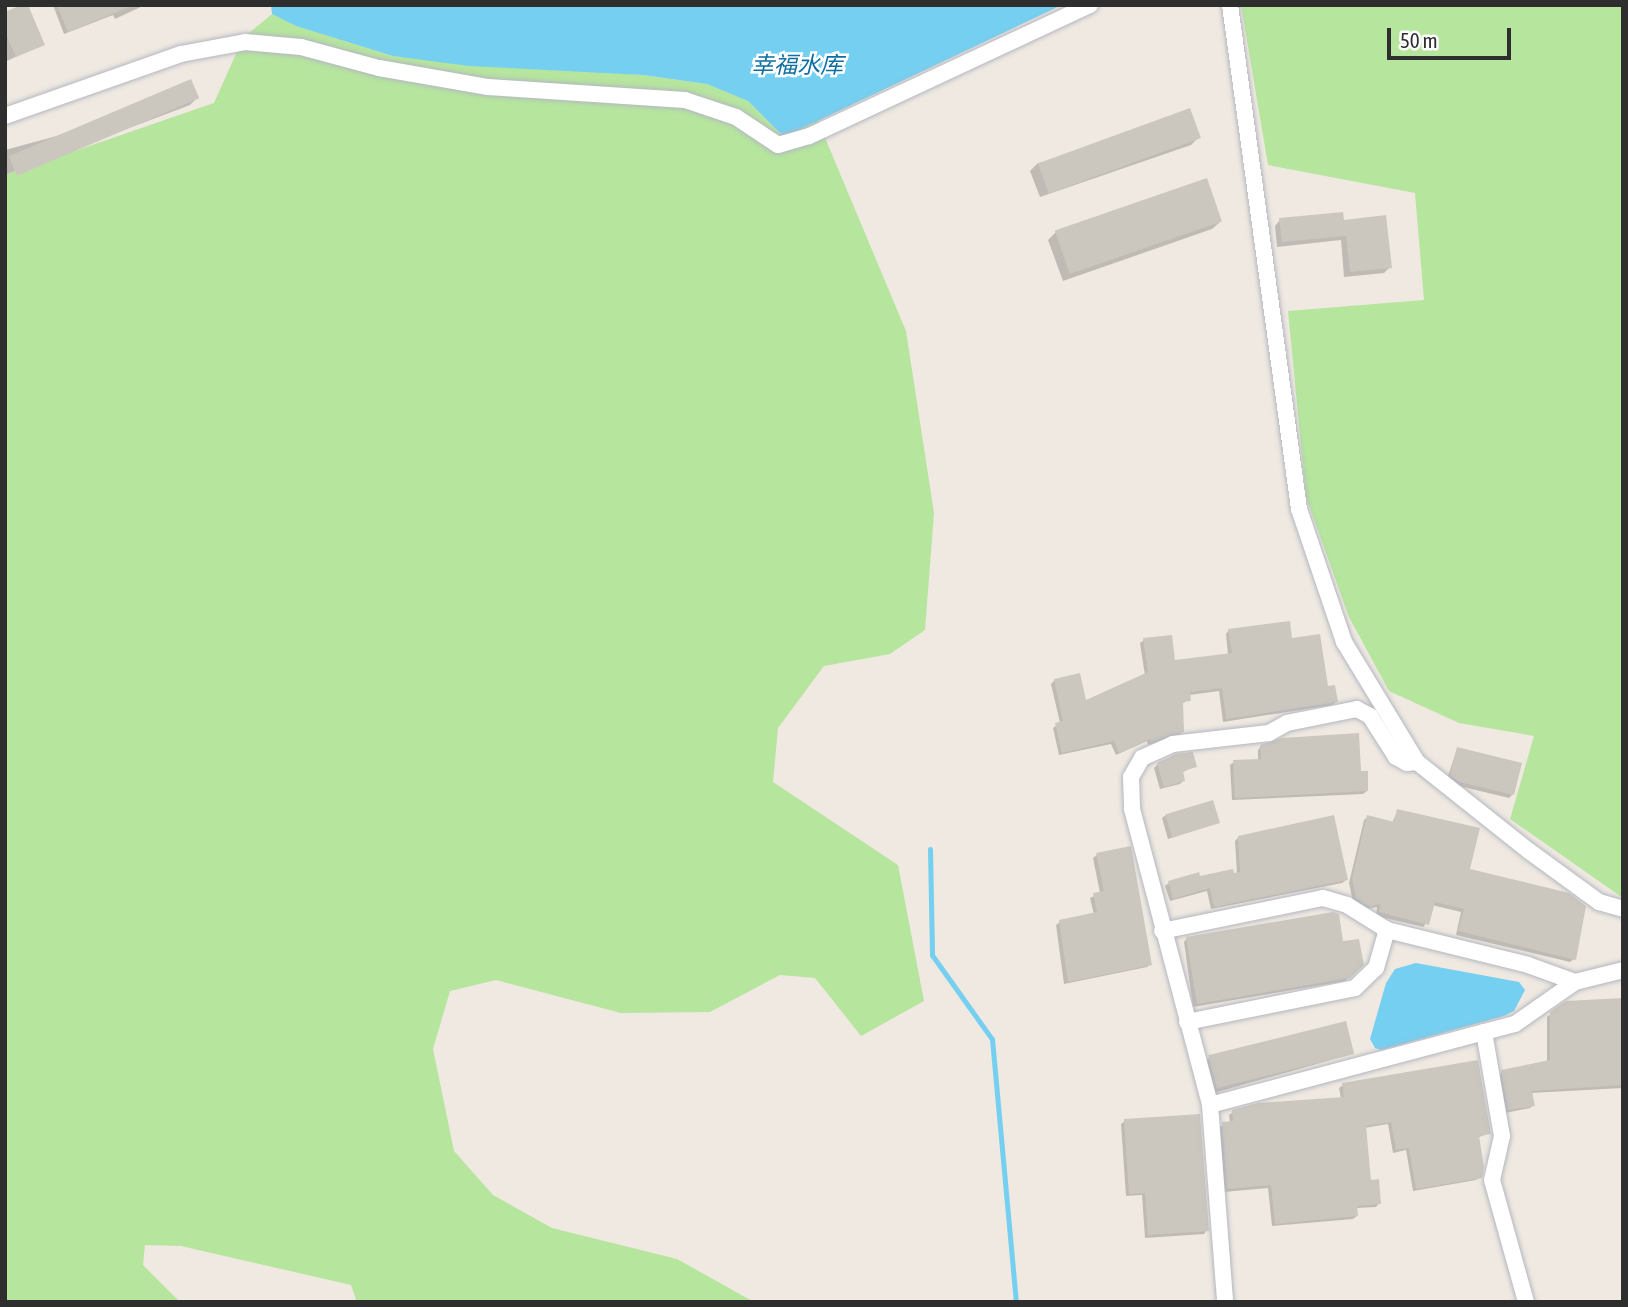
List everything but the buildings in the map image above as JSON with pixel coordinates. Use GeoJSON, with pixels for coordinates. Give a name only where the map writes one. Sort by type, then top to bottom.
{"type":"FeatureCollection","features":[{"type":"Feature","properties":{"kind":"street"},"geometry":{"type":"LineString","coordinates":[[5,116],[181,54],[245,42],[301,47],[379,68],[488,86],[685,100],[736,117],[778,145],[809,136],[1090,5]]}},
{"type":"Feature","properties":{"kind":"street"},"geometry":{"type":"LineString","coordinates":[[1230,5],[1299,509],[1344,642],[1417,762],[1508,836],[1598,902],[1623,909]]}},
{"type":"Feature","properties":{"kind":"street"},"geometry":{"type":"LineString","coordinates":[[1225,1302],[1210,1105],[1162,931],[1132,808],[1131,777],[1142,758],[1173,744],[1269,733],[1287,723],[1357,709],[1370,716],[1396,757],[1408,763],[1417,762]]}},
{"type":"Feature","properties":{"kind":"street"},"geometry":{"type":"LineString","coordinates":[[1162,931],[1323,898],[1348,905],[1387,930],[1528,965],[1575,982]]}},
{"type":"Feature","properties":{"kind":"street"},"geometry":{"type":"LineString","coordinates":[[1188,1022],[1355,988],[1376,968],[1387,930]]}},
{"type":"Feature","properties":{"kind":"street"},"geometry":{"type":"LineString","coordinates":[[1210,1105],[1515,1024],[1575,982],[1623,970]]}},
{"type":"Feature","properties":{"kind":"street"},"geometry":{"type":"LineString","coordinates":[[1484,1032],[1502,1136],[1492,1180],[1526,1302]]}},
{"type":"Feature","properties":{"kind":"green space"},"geometry":{"type":"Polygon","coordinates":[[[1241,5],[1623,5],[1623,898],[1510,819],[1534,736],[1459,723],[1389,691],[1349,617],[1306,497],[1288,311],[1424,300],[1415,193],[1268,165],[1241,5]]]}},
{"type":"Feature","properties":{"kind":"green space"},"geometry":{"type":"Polygon","coordinates":[[[272,14],[297,26],[393,56],[643,75],[707,84],[748,101],[784,137],[818,121],[906,331],[934,513],[925,630],[890,654],[824,666],[778,728],[773,782],[898,865],[924,1001],[861,1036],[815,978],[780,975],[710,1012],[621,1013],[496,980],[450,991],[433,1049],[454,1151],[493,1195],[552,1228],[677,1259],[754,1302],[357,1302],[351,1285],[181,1246],[145,1245],[143,1265],[180,1302],[5,1302],[5,175],[214,103],[243,38],[272,14]]]}},
{"type":"Feature","properties":{"kind":"water","name":"幸福水库"},"geometry":{"type":"Polygon","coordinates":[[[271,5],[1062,5],[784,137],[748,101],[707,84],[643,75],[469,66],[393,56],[296,26],[272,14],[271,5]]]}},
{"type":"Feature","properties":{"kind":"water"},"geometry":{"type":"Polygon","coordinates":[[[1416,963],[1519,982],[1525,990],[1514,1011],[1504,1016],[1381,1050],[1375,1048],[1370,1039],[1386,983],[1395,969],[1416,963]]]}},
{"type":"Feature","properties":{"kind":"waterway"},"geometry":{"type":"LineString","coordinates":[[930,849],[932,955],[992,1039],[1016,1302]]}}]}
